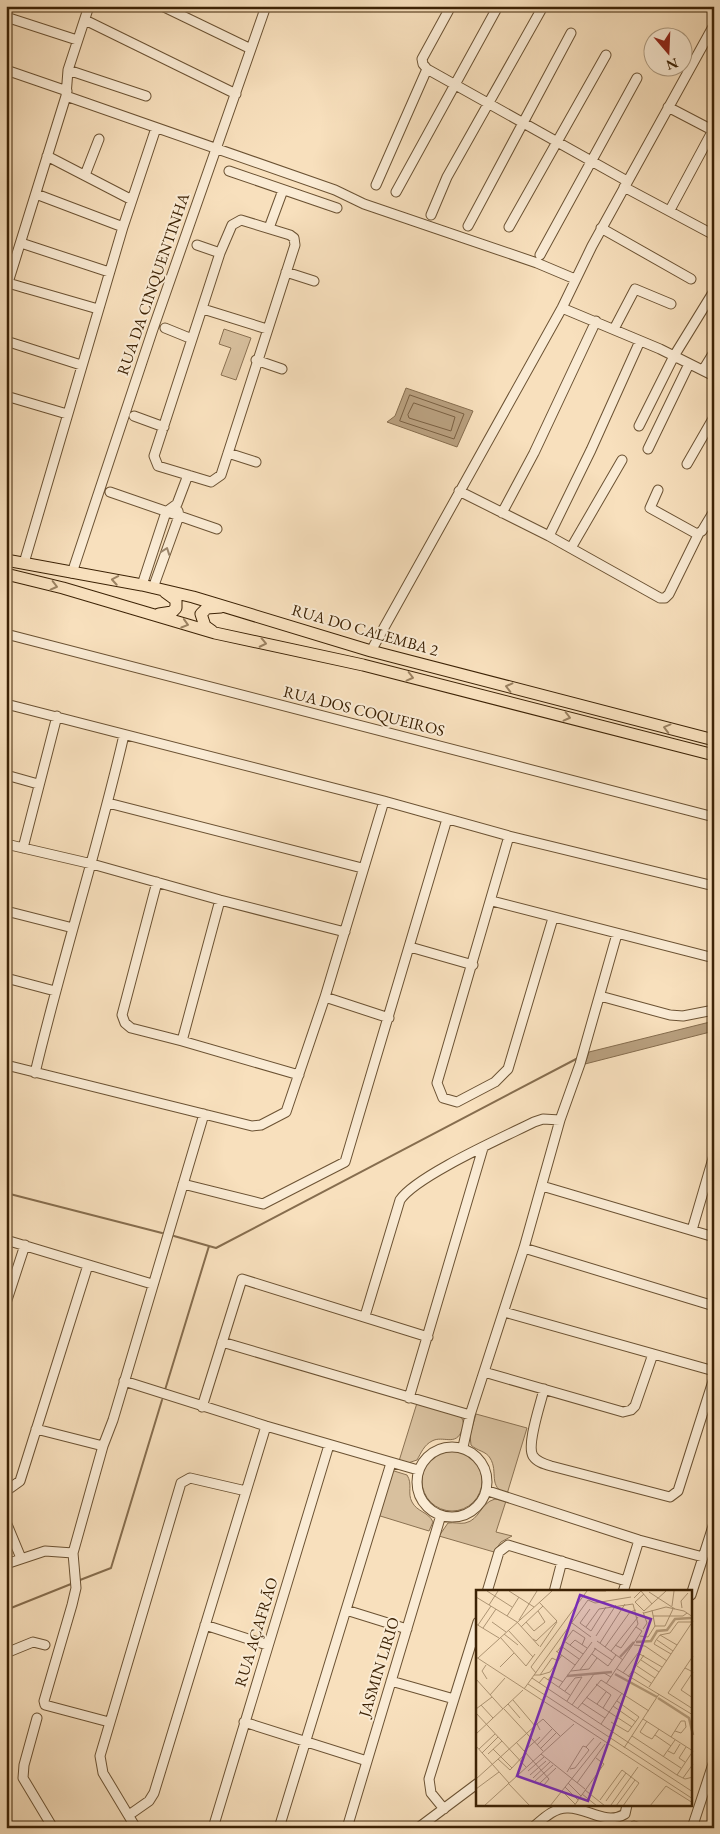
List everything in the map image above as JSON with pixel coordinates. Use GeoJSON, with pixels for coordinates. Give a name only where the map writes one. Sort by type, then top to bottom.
{"type":"FeatureCollection","features":[{"type":"Feature","properties":{"kind":"main road","name":"RUA DO CALEMBA 2"},"geometry":{"type":"LineString","coordinates":[[6,560],[152,587],[225,606],[371,651],[714,740]]}},
{"type":"Feature","properties":{"kind":"main road","name":"RUA DO CALEMBA 2"},"geometry":{"type":"LineString","coordinates":[[6,574],[215,633],[363,665],[714,755]]}},
{"type":"Feature","properties":{"kind":"main road"},"geometry":{"type":"LineString","coordinates":[[152,587],[176,600],[176,608],[168,614],[154,615]]}},
{"type":"Feature","properties":{"kind":"main road"},"geometry":{"type":"LineString","coordinates":[[215,633],[205,626],[201,614],[207,608],[225,606]]}},
{"type":"Feature","properties":{"kind":"street"},"geometry":{"type":"LineString","coordinates":[[89,6],[68,70],[67,94],[7,286],[98,309]]}},
{"type":"Feature","properties":{"kind":"street"},"geometry":{"type":"LineString","coordinates":[[162,6],[251,49]]}},
{"type":"Feature","properties":{"kind":"street","name":"RUA DA CINQUENTINHA"},"geometry":{"type":"LineString","coordinates":[[72,573],[266,6]]}},
{"type":"Feature","properties":{"kind":"street"},"geometry":{"type":"LineString","coordinates":[[451,6],[422,59],[427,70],[592,162],[625,184],[714,235]]}},
{"type":"Feature","properties":{"kind":"street"},"geometry":{"type":"LineString","coordinates":[[396,192],[497,8]]}},
{"type":"Feature","properties":{"kind":"street"},"geometry":{"type":"LineString","coordinates":[[431,215],[447,177],[541,10]]}},
{"type":"Feature","properties":{"kind":"street"},"geometry":{"type":"LineString","coordinates":[[6,17],[78,40]]}},
{"type":"Feature","properties":{"kind":"street"},"geometry":{"type":"LineString","coordinates":[[85,20],[236,94]]}},
{"type":"Feature","properties":{"kind":"street"},"geometry":{"type":"LineString","coordinates":[[371,651],[562,308],[575,279],[625,184],[714,25]]}},
{"type":"Feature","properties":{"kind":"street"},"geometry":{"type":"LineString","coordinates":[[468,226],[571,33]]}},
{"type":"Feature","properties":{"kind":"street"},"geometry":{"type":"LineString","coordinates":[[509,227],[606,55]]}},
{"type":"Feature","properties":{"kind":"street"},"geometry":{"type":"LineString","coordinates":[[6,70],[156,128],[335,190],[364,204],[537,263],[575,279]]}},
{"type":"Feature","properties":{"kind":"street"},"geometry":{"type":"LineString","coordinates":[[68,70],[146,96]]}},
{"type":"Feature","properties":{"kind":"street"},"geometry":{"type":"LineString","coordinates":[[376,185],[427,70]]}},
{"type":"Feature","properties":{"kind":"street"},"geometry":{"type":"LineString","coordinates":[[540,255],[637,78]]}},
{"type":"Feature","properties":{"kind":"street"},"geometry":{"type":"LineString","coordinates":[[668,106],[713,131],[670,210]]}},
{"type":"Feature","properties":{"kind":"street"},"geometry":{"type":"LineString","coordinates":[[24,563],[81,365],[123,227],[156,128]]}},
{"type":"Feature","properties":{"kind":"street"},"geometry":{"type":"LineString","coordinates":[[85,175],[99,139]]}},
{"type":"Feature","properties":{"kind":"street"},"geometry":{"type":"LineString","coordinates":[[47,156],[132,200]]}},
{"type":"Feature","properties":{"kind":"street"},"geometry":{"type":"LineString","coordinates":[[229,171],[337,208]]}},
{"type":"Feature","properties":{"kind":"street"},"geometry":{"type":"LineString","coordinates":[[270,228],[283,190]]}},
{"type":"Feature","properties":{"kind":"street"},"geometry":{"type":"LineString","coordinates":[[36,194],[123,227]]}},
{"type":"Feature","properties":{"kind":"street"},"geometry":{"type":"LineString","coordinates":[[241,220],[270,228],[294,238],[294,245],[221,475],[211,482],[158,466],[154,456],[220,253],[232,224],[235,221],[241,220]]}},
{"type":"Feature","properties":{"kind":"street"},"geometry":{"type":"LineString","coordinates":[[602,228],[691,279]]}},
{"type":"Feature","properties":{"kind":"street"},"geometry":{"type":"LineString","coordinates":[[21,243],[110,272]]}},
{"type":"Feature","properties":{"kind":"street"},"geometry":{"type":"LineString","coordinates":[[197,245],[220,253]]}},
{"type":"Feature","properties":{"kind":"street"},"geometry":{"type":"LineString","coordinates":[[286,272],[314,281]]}},
{"type":"Feature","properties":{"kind":"street"},"geometry":{"type":"LineString","coordinates":[[614,329],[635,289],[671,304]]}},
{"type":"Feature","properties":{"kind":"street"},"geometry":{"type":"LineString","coordinates":[[639,426],[674,356],[714,291]]}},
{"type":"Feature","properties":{"kind":"street"},"geometry":{"type":"LineString","coordinates":[[562,308],[614,329],[714,376]]}},
{"type":"Feature","properties":{"kind":"street"},"geometry":{"type":"LineString","coordinates":[[203,309],[267,329]]}},
{"type":"Feature","properties":{"kind":"street"},"geometry":{"type":"LineString","coordinates":[[502,513],[534,453],[596,321]]}},
{"type":"Feature","properties":{"kind":"street"},"geometry":{"type":"LineString","coordinates":[[164,328],[192,339]]}},
{"type":"Feature","properties":{"kind":"street"},"geometry":{"type":"LineString","coordinates":[[6,341],[81,365]]}},
{"type":"Feature","properties":{"kind":"street"},"geometry":{"type":"LineString","coordinates":[[549,536],[591,450],[640,341]]}},
{"type":"Feature","properties":{"kind":"street"},"geometry":{"type":"LineString","coordinates":[[702,370],[714,352]]}},
{"type":"Feature","properties":{"kind":"street"},"geometry":{"type":"LineString","coordinates":[[256,360],[282,369]]}},
{"type":"Feature","properties":{"kind":"street"},"geometry":{"type":"LineString","coordinates":[[648,449],[689,364]]}},
{"type":"Feature","properties":{"kind":"street"},"geometry":{"type":"LineString","coordinates":[[6,396],[67,414]]}},
{"type":"Feature","properties":{"kind":"street"},"geometry":{"type":"LineString","coordinates":[[134,416],[164,427]]}},
{"type":"Feature","properties":{"kind":"street"},"geometry":{"type":"LineString","coordinates":[[687,464],[714,417]]}},
{"type":"Feature","properties":{"kind":"street"},"geometry":{"type":"LineString","coordinates":[[228,453],[256,462]]}},
{"type":"Feature","properties":{"kind":"street"},"geometry":{"type":"LineString","coordinates":[[571,548],[622,460]]}},
{"type":"Feature","properties":{"kind":"street"},"geometry":{"type":"LineString","coordinates":[[152,587],[179,516],[177,504],[188,475]]}},
{"type":"Feature","properties":{"kind":"street"},"geometry":{"type":"LineString","coordinates":[[658,490],[650,508],[700,534]]}},
{"type":"Feature","properties":{"kind":"street"},"geometry":{"type":"LineString","coordinates":[[459,491],[549,536],[660,598],[666,598],[714,511]]}},
{"type":"Feature","properties":{"kind":"street"},"geometry":{"type":"LineString","coordinates":[[110,492],[217,529]]}},
{"type":"Feature","properties":{"kind":"street"},"geometry":{"type":"LineString","coordinates":[[152,587],[166,512],[177,504]]}},
{"type":"Feature","properties":{"kind":"street","name":"RUA DOS COQUEIROS"},"geometry":{"type":"LineString","coordinates":[[6,634],[714,817]]}},
{"type":"Feature","properties":{"kind":"street"},"geometry":{"type":"LineString","coordinates":[[6,704],[384,801],[509,836],[714,886]]}},
{"type":"Feature","properties":{"kind":"street"},"geometry":{"type":"LineString","coordinates":[[23,848],[57,716]]}},
{"type":"Feature","properties":{"kind":"street"},"geometry":{"type":"LineString","coordinates":[[35,1073],[55,991],[92,864],[124,735]]}},
{"type":"Feature","properties":{"kind":"street"},"geometry":{"type":"LineString","coordinates":[[6,775],[38,784]]}},
{"type":"Feature","properties":{"kind":"street"},"geometry":{"type":"LineString","coordinates":[[6,1065],[252,1126],[268,1123],[286,1112],[325,997],[362,868],[384,801]]}},
{"type":"Feature","properties":{"kind":"street"},"geometry":{"type":"LineString","coordinates":[[108,803],[362,868]]}},
{"type":"Feature","properties":{"kind":"street"},"geometry":{"type":"LineString","coordinates":[[183,1184],[263,1204],[345,1162],[447,819]]}},
{"type":"Feature","properties":{"kind":"street"},"geometry":{"type":"LineString","coordinates":[[509,836],[492,902],[438,1083],[443,1098],[457,1102],[496,1082],[508,1069],[553,918]]}},
{"type":"Feature","properties":{"kind":"street"},"geometry":{"type":"LineString","coordinates":[[6,844],[92,864],[220,900],[345,932]]}},
{"type":"Feature","properties":{"kind":"street"},"geometry":{"type":"LineString","coordinates":[[157,882],[122,1019],[131,1028],[182,1040],[298,1075]]}},
{"type":"Feature","properties":{"kind":"street"},"geometry":{"type":"LineString","coordinates":[[182,1040],[220,900]]}},
{"type":"Feature","properties":{"kind":"street"},"geometry":{"type":"LineString","coordinates":[[492,902],[714,958]]}},
{"type":"Feature","properties":{"kind":"street"},"geometry":{"type":"LineString","coordinates":[[6,911],[73,928]]}},
{"type":"Feature","properties":{"kind":"street"},"geometry":{"type":"LineString","coordinates":[[463,1447],[470,1415],[524,1248],[560,1120],[583,1054],[616,934]]}},
{"type":"Feature","properties":{"kind":"street"},"geometry":{"type":"LineString","coordinates":[[410,947],[473,965]]}},
{"type":"Feature","properties":{"kind":"street"},"geometry":{"type":"LineString","coordinates":[[6,978],[55,991]]}},
{"type":"Feature","properties":{"kind":"street"},"geometry":{"type":"LineString","coordinates":[[600,996],[670,1015],[683,1016],[714,1010]]}},
{"type":"Feature","properties":{"kind":"street"},"geometry":{"type":"LineString","coordinates":[[325,997],[389,1018]]}},
{"type":"Feature","properties":{"kind":"street"},"geometry":{"type":"LineString","coordinates":[[109,1722],[44,1703],[76,1588],[73,1553],[103,1446],[204,1114]]}},
{"type":"Feature","properties":{"kind":"street"},"geometry":{"type":"LineString","coordinates":[[365,1316],[400,1200],[405,1192],[422,1180],[534,1122],[543,1119],[560,1120]]}},
{"type":"Feature","properties":{"kind":"street"},"geometry":{"type":"LineString","coordinates":[[410,1398],[483,1148]]}},
{"type":"Feature","properties":{"kind":"street"},"geometry":{"type":"LineString","coordinates":[[692,1230],[712,1168],[714,1155]]}},
{"type":"Feature","properties":{"kind":"street"},"geometry":{"type":"LineString","coordinates":[[542,1186],[714,1237]]}},
{"type":"Feature","properties":{"kind":"street"},"geometry":{"type":"LineString","coordinates":[[6,1240],[152,1284]]}},
{"type":"Feature","properties":{"kind":"street"},"geometry":{"type":"LineString","coordinates":[[6,1303],[25,1245]]}},
{"type":"Feature","properties":{"kind":"street"},"geometry":{"type":"LineString","coordinates":[[524,1248],[714,1306]]}},
{"type":"Feature","properties":{"kind":"street"},"geometry":{"type":"LineString","coordinates":[[6,1491],[20,1481],[88,1265]]}},
{"type":"Feature","properties":{"kind":"street"},"geometry":{"type":"LineString","coordinates":[[202,1407],[242,1278],[428,1337]]}},
{"type":"Feature","properties":{"kind":"street"},"geometry":{"type":"LineString","coordinates":[[504,1312],[714,1371]]}},
{"type":"Feature","properties":{"kind":"street"},"geometry":{"type":"LineString","coordinates":[[222,1342],[470,1415]]}},
{"type":"Feature","properties":{"kind":"street"},"geometry":{"type":"LineString","coordinates":[[484,1372],[623,1412],[635,1406],[652,1354]]}},
{"type":"Feature","properties":{"kind":"street"},"geometry":{"type":"LineString","coordinates":[[544,1389],[530,1449],[534,1456],[550,1466],[670,1497],[678,1491],[714,1378]]}},
{"type":"Feature","properties":{"kind":"street"},"geometry":{"type":"LineString","coordinates":[[124,1382],[328,1445],[418,1470]]}},
{"type":"Feature","properties":{"kind":"street"},"geometry":{"type":"LineString","coordinates":[[129,1815],[149,1801],[154,1793],[266,1426]]}},
{"type":"Feature","properties":{"kind":"street"},"geometry":{"type":"LineString","coordinates":[[36,1429],[103,1446]]}},
{"type":"Feature","properties":{"kind":"street","name":"RUA AÇAFRÃO"},"geometry":{"type":"LineString","coordinates":[[213,1828],[328,1445]]}},
{"type":"Feature","properties":{"kind":"street"},"geometry":{"type":"LineString","coordinates":[[463,1447],[478,1456],[484,1464],[488,1491],[472,1512],[461,1516],[441,1515],[432,1511],[419,1495],[416,1484],[418,1470],[427,1456],[437,1449],[463,1447]]}},
{"type":"Feature","properties":{"kind":"street"},"geometry":{"type":"LineString","coordinates":[[278,1828],[391,1463]]}},
{"type":"Feature","properties":{"kind":"street"},"geometry":{"type":"LineString","coordinates":[[136,1828],[99,1764],[109,1722],[181,1483],[190,1478],[246,1491]]}},
{"type":"Feature","properties":{"kind":"street"},"geometry":{"type":"LineString","coordinates":[[488,1491],[639,1540],[703,1557]]}},
{"type":"Feature","properties":{"kind":"street","name":"JASMIN LIRIO"},"geometry":{"type":"LineString","coordinates":[[348,1828],[441,1515]]}},
{"type":"Feature","properties":{"kind":"street"},"geometry":{"type":"LineString","coordinates":[[6,1522],[21,1558]]}},
{"type":"Feature","properties":{"kind":"street"},"geometry":{"type":"LineString","coordinates":[[692,1592],[714,1523]]}},
{"type":"Feature","properties":{"kind":"street"},"geometry":{"type":"LineString","coordinates":[[624,1590],[639,1540]]}},
{"type":"Feature","properties":{"kind":"street"},"geometry":{"type":"LineString","coordinates":[[488,1590],[499,1552],[508,1545],[626,1581]]}},
{"type":"Feature","properties":{"kind":"street"},"geometry":{"type":"LineString","coordinates":[[6,1564],[45,1551],[73,1553]]}},
{"type":"Feature","properties":{"kind":"street"},"geometry":{"type":"LineString","coordinates":[[555,1590],[562,1561]]}},
{"type":"Feature","properties":{"kind":"street"},"geometry":{"type":"LineString","coordinates":[[346,1610],[406,1629]]}},
{"type":"Feature","properties":{"kind":"street"},"geometry":{"type":"LineString","coordinates":[[205,1625],[267,1645]]}},
{"type":"Feature","properties":{"kind":"street"},"geometry":{"type":"LineString","coordinates":[[444,1809],[431,1793],[429,1779],[476,1628]]}},
{"type":"Feature","properties":{"kind":"street"},"geometry":{"type":"LineString","coordinates":[[6,1653],[33,1642],[45,1645]]}},
{"type":"Feature","properties":{"kind":"street"},"geometry":{"type":"LineString","coordinates":[[391,1681],[454,1699]]}},
{"type":"Feature","properties":{"kind":"street"},"geometry":{"type":"LineString","coordinates":[[37,1718],[24,1765],[23,1778],[53,1828]]}},
{"type":"Feature","properties":{"kind":"street"},"geometry":{"type":"LineString","coordinates":[[244,1722],[367,1761]]}},
{"type":"Feature","properties":{"kind":"street"},"geometry":{"type":"LineString","coordinates":[[692,1828],[710,1787],[714,1761]]}},
{"type":"Feature","properties":{"kind":"street"},"geometry":{"type":"LineString","coordinates":[[418,1828],[476,1785]]}},
{"type":"Feature","properties":{"kind":"street"},"geometry":{"type":"LineString","coordinates":[[532,1828],[549,1815],[561,1809],[572,1808],[604,1818],[616,1819],[625,1814],[627,1806]]}},
{"type":"Feature","properties":{"kind":"shaded area"},"geometry":{"type":"Polygon","coordinates":[[[224,329],[251,338],[236,380],[221,375],[231,348],[219,344],[224,329]]]}},
{"type":"Feature","properties":{"kind":"shaded area"},"geometry":{"type":"Polygon","coordinates":[[[417,1403],[460,1415],[463,1420],[463,1426],[456,1438],[432,1441],[425,1447],[417,1460],[405,1464],[399,1461],[417,1403]]]}},
{"type":"Feature","properties":{"kind":"shaded area"},"geometry":{"type":"Polygon","coordinates":[[[476,1414],[527,1428],[507,1494],[501,1491],[495,1483],[494,1469],[490,1458],[471,1445],[470,1435],[476,1414]]]}},
{"type":"Feature","properties":{"kind":"shaded area"},"geometry":{"type":"Polygon","coordinates":[[[452,1451],[468,1456],[473,1460],[477,1465],[482,1481],[477,1497],[473,1502],[468,1506],[452,1511],[436,1506],[431,1502],[427,1497],[422,1481],[427,1465],[431,1460],[436,1456],[452,1451]]]}},
{"type":"Feature","properties":{"kind":"shaded area"},"geometry":{"type":"Polygon","coordinates":[[[391,1470],[407,1475],[409,1478],[412,1502],[429,1516],[433,1522],[429,1531],[377,1515],[391,1470]]]}},
{"type":"Feature","properties":{"kind":"shaded area"},"geometry":{"type":"Polygon","coordinates":[[[495,1499],[506,1501],[496,1532],[512,1536],[501,1542],[494,1552],[439,1536],[448,1523],[463,1523],[474,1519],[486,1504],[495,1499]]]}},
{"type":"Feature","properties":{"kind":"water"},"geometry":{"type":"Polygon","coordinates":[[[406,388],[473,411],[457,447],[387,422],[395,416],[406,388]]]}},
{"type":"Feature","properties":{"kind":"water"},"geometry":{"type":"Polygon","coordinates":[[[714,1021],[714,1031],[585,1064],[589,1052],[714,1021]]]}},
{"type":"Feature","properties":{"kind":"waterway"},"geometry":{"type":"LineString","coordinates":[[174,1236],[216,1248],[578,1058]]}},
{"type":"Feature","properties":{"kind":"waterway"},"geometry":{"type":"LineString","coordinates":[[6,1193],[162,1233]]}},
{"type":"Feature","properties":{"kind":"waterway"},"geometry":{"type":"LineString","coordinates":[[165,1390],[209,1246]]}},
{"type":"Feature","properties":{"kind":"waterway"},"geometry":{"type":"LineString","coordinates":[[80,1580],[111,1568],[162,1400]]}},
{"type":"Feature","properties":{"kind":"waterway"},"geometry":{"type":"LineString","coordinates":[[6,1610],[71,1584]]}}]}
